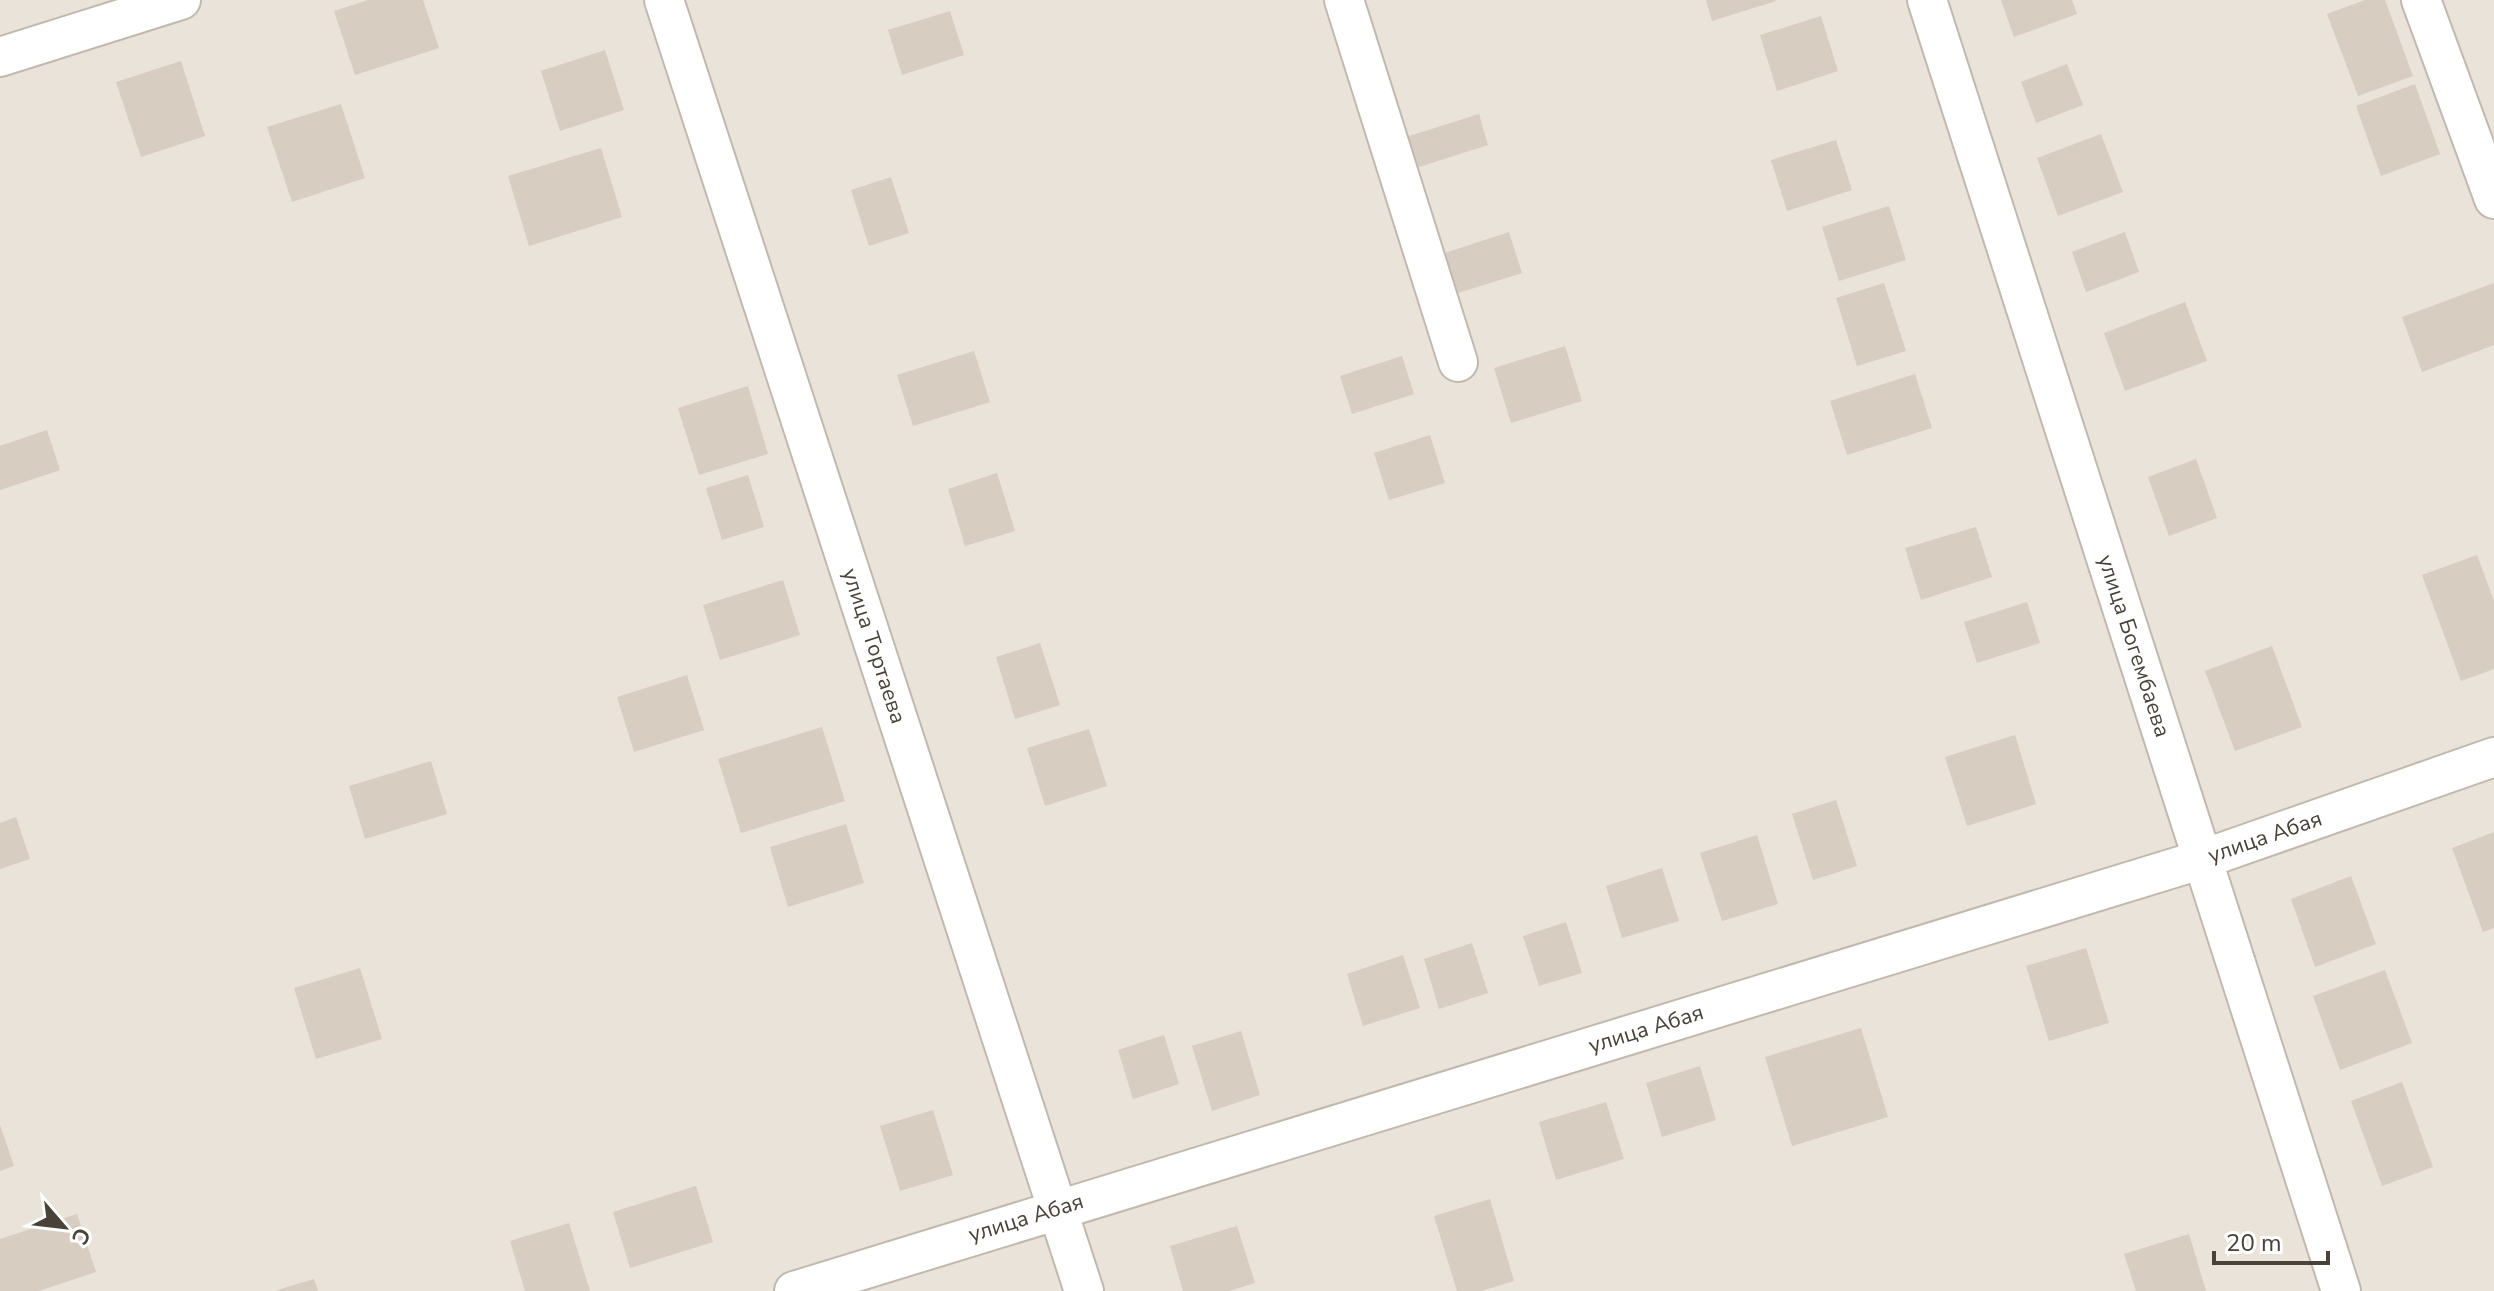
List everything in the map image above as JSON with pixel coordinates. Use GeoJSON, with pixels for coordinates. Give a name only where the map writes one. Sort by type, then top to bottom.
{"type":"FeatureCollection","features":[{"type":"Feature","properties":{"kind":"street"},"geometry":{"type":"LineString","coordinates":[[0,57],[181,0]]}},
{"type":"Feature","properties":{"kind":"street","name":"улица Тортаева"},"geometry":{"type":"LineString","coordinates":[[664,0],[1084,1291]]}},
{"type":"Feature","properties":{"kind":"street"},"geometry":{"type":"LineString","coordinates":[[1344,0],[1458,362]]}},
{"type":"Feature","properties":{"kind":"street","name":"улица Богембаева"},"geometry":{"type":"LineString","coordinates":[[1927,0],[2341,1291]]}},
{"type":"Feature","properties":{"kind":"street"},"geometry":{"type":"LineString","coordinates":[[2421,0],[2494,199]]}},
{"type":"Feature","properties":{"kind":"street","name":"улица Абая"},"geometry":{"type":"LineString","coordinates":[[794,1291],[2203,859],[2494,757]]}},
{"type":"Feature","properties":{"kind":"shaded area"},"geometry":{"type":"Polygon","coordinates":[[[0,0],[2494,0],[2494,1291],[0,1291],[0,0]]]}},
{"type":"Feature","properties":{"kind":"building"},"geometry":{"type":"Polygon","coordinates":[[[368,0],[423,0],[439,48],[355,75],[334,11],[368,0]]]}},
{"type":"Feature","properties":{"kind":"building"},"geometry":{"type":"Polygon","coordinates":[[[1706,0],[1775,0],[1776,1],[1712,21],[1706,0]]]}},
{"type":"Feature","properties":{"kind":"building"},"geometry":{"type":"Polygon","coordinates":[[[2001,0],[2072,0],[2077,14],[2014,37],[2001,0]]]}},
{"type":"Feature","properties":{"kind":"building"},"geometry":{"type":"Polygon","coordinates":[[[2365,0],[2385,0],[2413,76],[2358,96],[2327,14],[2365,0]]]}},
{"type":"Feature","properties":{"kind":"building"},"geometry":{"type":"Polygon","coordinates":[[[950,11],[964,55],[902,75],[888,30],[950,11]]]}},
{"type":"Feature","properties":{"kind":"building"},"geometry":{"type":"Polygon","coordinates":[[[1821,16],[1838,71],[1777,91],[1760,35],[1821,16]]]}},
{"type":"Feature","properties":{"kind":"building"},"geometry":{"type":"Polygon","coordinates":[[[605,50],[624,110],[560,131],[541,71],[605,50]]]}},
{"type":"Feature","properties":{"kind":"building"},"geometry":{"type":"Polygon","coordinates":[[[181,61],[205,136],[141,157],[116,82],[181,61]]]}},
{"type":"Feature","properties":{"kind":"building"},"geometry":{"type":"Polygon","coordinates":[[[2067,64],[2083,105],[2036,123],[2021,82],[2067,64]]]}},
{"type":"Feature","properties":{"kind":"building"},"geometry":{"type":"Polygon","coordinates":[[[2415,84],[2440,154],[2381,176],[2356,106],[2415,84]]]}},
{"type":"Feature","properties":{"kind":"building"},"geometry":{"type":"Polygon","coordinates":[[[341,104],[365,178],[292,202],[267,127],[341,104]]]}},
{"type":"Feature","properties":{"kind":"building"},"geometry":{"type":"Polygon","coordinates":[[[1479,114],[1488,145],[1413,169],[1403,138],[1479,114]]]}},
{"type":"Feature","properties":{"kind":"building"},"geometry":{"type":"Polygon","coordinates":[[[2101,134],[2123,192],[2058,216],[2037,158],[2101,134]]]}},
{"type":"Feature","properties":{"kind":"building"},"geometry":{"type":"Polygon","coordinates":[[[1836,140],[1852,190],[1787,211],[1771,160],[1836,140]]]}},
{"type":"Feature","properties":{"kind":"building"},"geometry":{"type":"Polygon","coordinates":[[[601,148],[622,217],[529,246],[508,176],[601,148]]]}},
{"type":"Feature","properties":{"kind":"building"},"geometry":{"type":"Polygon","coordinates":[[[891,177],[909,233],[869,246],[851,190],[891,177]]]}},
{"type":"Feature","properties":{"kind":"building"},"geometry":{"type":"Polygon","coordinates":[[[1889,206],[1906,260],[1839,281],[1822,227],[1889,206]]]}},
{"type":"Feature","properties":{"kind":"building"},"geometry":{"type":"Polygon","coordinates":[[[1509,232],[1522,273],[1455,294],[1442,254],[1509,232]]]}},
{"type":"Feature","properties":{"kind":"building"},"geometry":{"type":"Polygon","coordinates":[[[2125,232],[2139,272],[2086,292],[2072,252],[2125,232]]]}},
{"type":"Feature","properties":{"kind":"building"},"geometry":{"type":"Polygon","coordinates":[[[1884,283],[1906,351],[1857,366],[1836,298],[1884,283]]]}},
{"type":"Feature","properties":{"kind":"building"},"geometry":{"type":"Polygon","coordinates":[[[2494,283],[2494,345],[2422,372],[2402,317],[2494,283]]]}},
{"type":"Feature","properties":{"kind":"building"},"geometry":{"type":"Polygon","coordinates":[[[2185,302],[2207,361],[2125,391],[2104,333],[2185,302]]]}},
{"type":"Feature","properties":{"kind":"building"},"geometry":{"type":"Polygon","coordinates":[[[1565,346],[1582,401],[1511,423],[1494,368],[1565,346]]]}},
{"type":"Feature","properties":{"kind":"building"},"geometry":{"type":"Polygon","coordinates":[[[974,351],[990,402],[913,426],[897,375],[974,351]]]}},
{"type":"Feature","properties":{"kind":"building"},"geometry":{"type":"Polygon","coordinates":[[[1402,356],[1414,394],[1352,414],[1340,376],[1402,356]]]}},
{"type":"Feature","properties":{"kind":"building"},"geometry":{"type":"Polygon","coordinates":[[[1915,374],[1932,428],[1847,455],[1830,401],[1915,374]]]}},
{"type":"Feature","properties":{"kind":"building"},"geometry":{"type":"Polygon","coordinates":[[[748,386],[768,454],[699,475],[678,408],[748,386]]]}},
{"type":"Feature","properties":{"kind":"building"},"geometry":{"type":"Polygon","coordinates":[[[47,430],[60,470],[0,490],[0,446],[47,430]]]}},
{"type":"Feature","properties":{"kind":"building"},"geometry":{"type":"Polygon","coordinates":[[[1430,435],[1445,483],[1389,500],[1374,453],[1430,435]]]}},
{"type":"Feature","properties":{"kind":"building"},"geometry":{"type":"Polygon","coordinates":[[[2196,459],[2217,518],[2169,536],[2148,477],[2196,459]]]}},
{"type":"Feature","properties":{"kind":"building"},"geometry":{"type":"Polygon","coordinates":[[[997,473],[1015,531],[965,546],[948,489],[997,473]]]}},
{"type":"Feature","properties":{"kind":"building"},"geometry":{"type":"Polygon","coordinates":[[[748,475],[764,527],[722,540],[706,488],[748,475]]]}},
{"type":"Feature","properties":{"kind":"building"},"geometry":{"type":"Polygon","coordinates":[[[1976,527],[1992,577],[1921,600],[1905,548],[1976,527]]]}},
{"type":"Feature","properties":{"kind":"building"},"geometry":{"type":"Polygon","coordinates":[[[2477,555],[2494,601],[2494,669],[2461,681],[2422,575],[2477,555]]]}},
{"type":"Feature","properties":{"kind":"building"},"geometry":{"type":"Polygon","coordinates":[[[783,580],[800,635],[720,660],[703,605],[783,580]]]}},
{"type":"Feature","properties":{"kind":"building"},"geometry":{"type":"Polygon","coordinates":[[[2027,602],[2040,643],[1977,663],[1964,622],[2027,602]]]}},
{"type":"Feature","properties":{"kind":"building"},"geometry":{"type":"Polygon","coordinates":[[[1040,643],[1060,705],[1015,719],[996,657],[1040,643]]]}},
{"type":"Feature","properties":{"kind":"building"},"geometry":{"type":"Polygon","coordinates":[[[2272,646],[2302,727],[2235,751],[2205,671],[2272,646]]]}},
{"type":"Feature","properties":{"kind":"building"},"geometry":{"type":"Polygon","coordinates":[[[687,675],[704,730],[634,752],[617,697],[687,675]]]}},
{"type":"Feature","properties":{"kind":"building"},"geometry":{"type":"Polygon","coordinates":[[[822,727],[845,801],[741,833],[718,759],[822,727]]]}},
{"type":"Feature","properties":{"kind":"building"},"geometry":{"type":"Polygon","coordinates":[[[1089,729],[1107,786],[1045,806],[1027,748],[1089,729]]]}},
{"type":"Feature","properties":{"kind":"building"},"geometry":{"type":"Polygon","coordinates":[[[2015,735],[2036,804],[1967,826],[1945,757],[2015,735]]]}},
{"type":"Feature","properties":{"kind":"building"},"geometry":{"type":"Polygon","coordinates":[[[431,761],[447,814],[365,839],[349,786],[431,761]]]}},
{"type":"Feature","properties":{"kind":"building"},"geometry":{"type":"Polygon","coordinates":[[[1836,800],[1857,866],[1813,880],[1792,814],[1836,800]]]}},
{"type":"Feature","properties":{"kind":"building"},"geometry":{"type":"Polygon","coordinates":[[[16,817],[30,859],[0,869],[0,823],[16,817]]]}},
{"type":"Feature","properties":{"kind":"building"},"geometry":{"type":"Polygon","coordinates":[[[846,824],[864,883],[788,907],[770,847],[846,824]]]}},
{"type":"Feature","properties":{"kind":"building"},"geometry":{"type":"Polygon","coordinates":[[[2494,832],[2494,928],[2483,932],[2452,848],[2494,832]]]}},
{"type":"Feature","properties":{"kind":"building"},"geometry":{"type":"Polygon","coordinates":[[[1757,835],[1778,904],[1722,921],[1700,853],[1757,835]]]}},
{"type":"Feature","properties":{"kind":"building"},"geometry":{"type":"Polygon","coordinates":[[[1662,868],[1679,921],[1622,938],[1606,886],[1662,868]]]}},
{"type":"Feature","properties":{"kind":"building"},"geometry":{"type":"Polygon","coordinates":[[[2351,876],[2376,944],[2315,967],[2291,899],[2351,876]]]}},
{"type":"Feature","properties":{"kind":"building"},"geometry":{"type":"Polygon","coordinates":[[[1566,922],[1582,973],[1539,986],[1523,936],[1566,922]]]}},
{"type":"Feature","properties":{"kind":"building"},"geometry":{"type":"Polygon","coordinates":[[[1472,943],[1488,993],[1439,1009],[1424,959],[1472,943]]]}},
{"type":"Feature","properties":{"kind":"building"},"geometry":{"type":"Polygon","coordinates":[[[2086,948],[2109,1023],[2049,1041],[2026,966],[2086,948]]]}},
{"type":"Feature","properties":{"kind":"building"},"geometry":{"type":"Polygon","coordinates":[[[1403,955],[1420,1008],[1363,1026],[1347,974],[1403,955]]]}},
{"type":"Feature","properties":{"kind":"building"},"geometry":{"type":"Polygon","coordinates":[[[360,968],[382,1039],[316,1059],[294,988],[360,968]]]}},
{"type":"Feature","properties":{"kind":"building"},"geometry":{"type":"Polygon","coordinates":[[[2385,970],[2412,1043],[2340,1070],[2313,996],[2385,970]]]}},
{"type":"Feature","properties":{"kind":"building"},"geometry":{"type":"Polygon","coordinates":[[[1861,1028],[1888,1117],[1792,1146],[1765,1057],[1861,1028]]]}},
{"type":"Feature","properties":{"kind":"building"},"geometry":{"type":"Polygon","coordinates":[[[1241,1031],[1260,1095],[1212,1111],[1192,1046],[1241,1031]]]}},
{"type":"Feature","properties":{"kind":"building"},"geometry":{"type":"Polygon","coordinates":[[[1164,1035],[1179,1084],[1133,1099],[1118,1050],[1164,1035]]]}},
{"type":"Feature","properties":{"kind":"building"},"geometry":{"type":"Polygon","coordinates":[[[1700,1066],[1716,1120],[1662,1137],[1646,1083],[1700,1066]]]}},
{"type":"Feature","properties":{"kind":"building"},"geometry":{"type":"Polygon","coordinates":[[[2402,1082],[2433,1167],[2382,1186],[2351,1101],[2402,1082]]]}},
{"type":"Feature","properties":{"kind":"building"},"geometry":{"type":"Polygon","coordinates":[[[1606,1102],[1624,1159],[1556,1180],[1539,1122],[1606,1102]]]}},
{"type":"Feature","properties":{"kind":"building"},"geometry":{"type":"Polygon","coordinates":[[[933,1110],[953,1175],[900,1191],[880,1126],[933,1110]]]}},
{"type":"Feature","properties":{"kind":"building"},"geometry":{"type":"Polygon","coordinates":[[[0,1125],[14,1166],[0,1171],[0,1125]]]}},
{"type":"Feature","properties":{"kind":"building"},"geometry":{"type":"Polygon","coordinates":[[[696,1186],[713,1242],[630,1268],[613,1212],[696,1186]]]}},
{"type":"Feature","properties":{"kind":"building"},"geometry":{"type":"Polygon","coordinates":[[[1490,1199],[1514,1281],[1481,1291],[1457,1291],[1434,1216],[1490,1199]]]}},
{"type":"Feature","properties":{"kind":"building"},"geometry":{"type":"Polygon","coordinates":[[[77,1214],[96,1272],[39,1291],[0,1291],[0,1239],[77,1214]]]}},
{"type":"Feature","properties":{"kind":"building"},"geometry":{"type":"Polygon","coordinates":[[[569,1223],[590,1291],[525,1291],[510,1241],[569,1223]]]}},
{"type":"Feature","properties":{"kind":"building"},"geometry":{"type":"Polygon","coordinates":[[[1237,1226],[1255,1283],[1229,1291],[1183,1291],[1170,1246],[1237,1226]]]}},
{"type":"Feature","properties":{"kind":"building"},"geometry":{"type":"Polygon","coordinates":[[[2189,1234],[2206,1291],[2136,1291],[2124,1254],[2189,1234]]]}},
{"type":"Feature","properties":{"kind":"building"},"geometry":{"type":"Polygon","coordinates":[[[314,1279],[318,1291],[277,1291],[277,1290],[314,1279]]]}}]}
